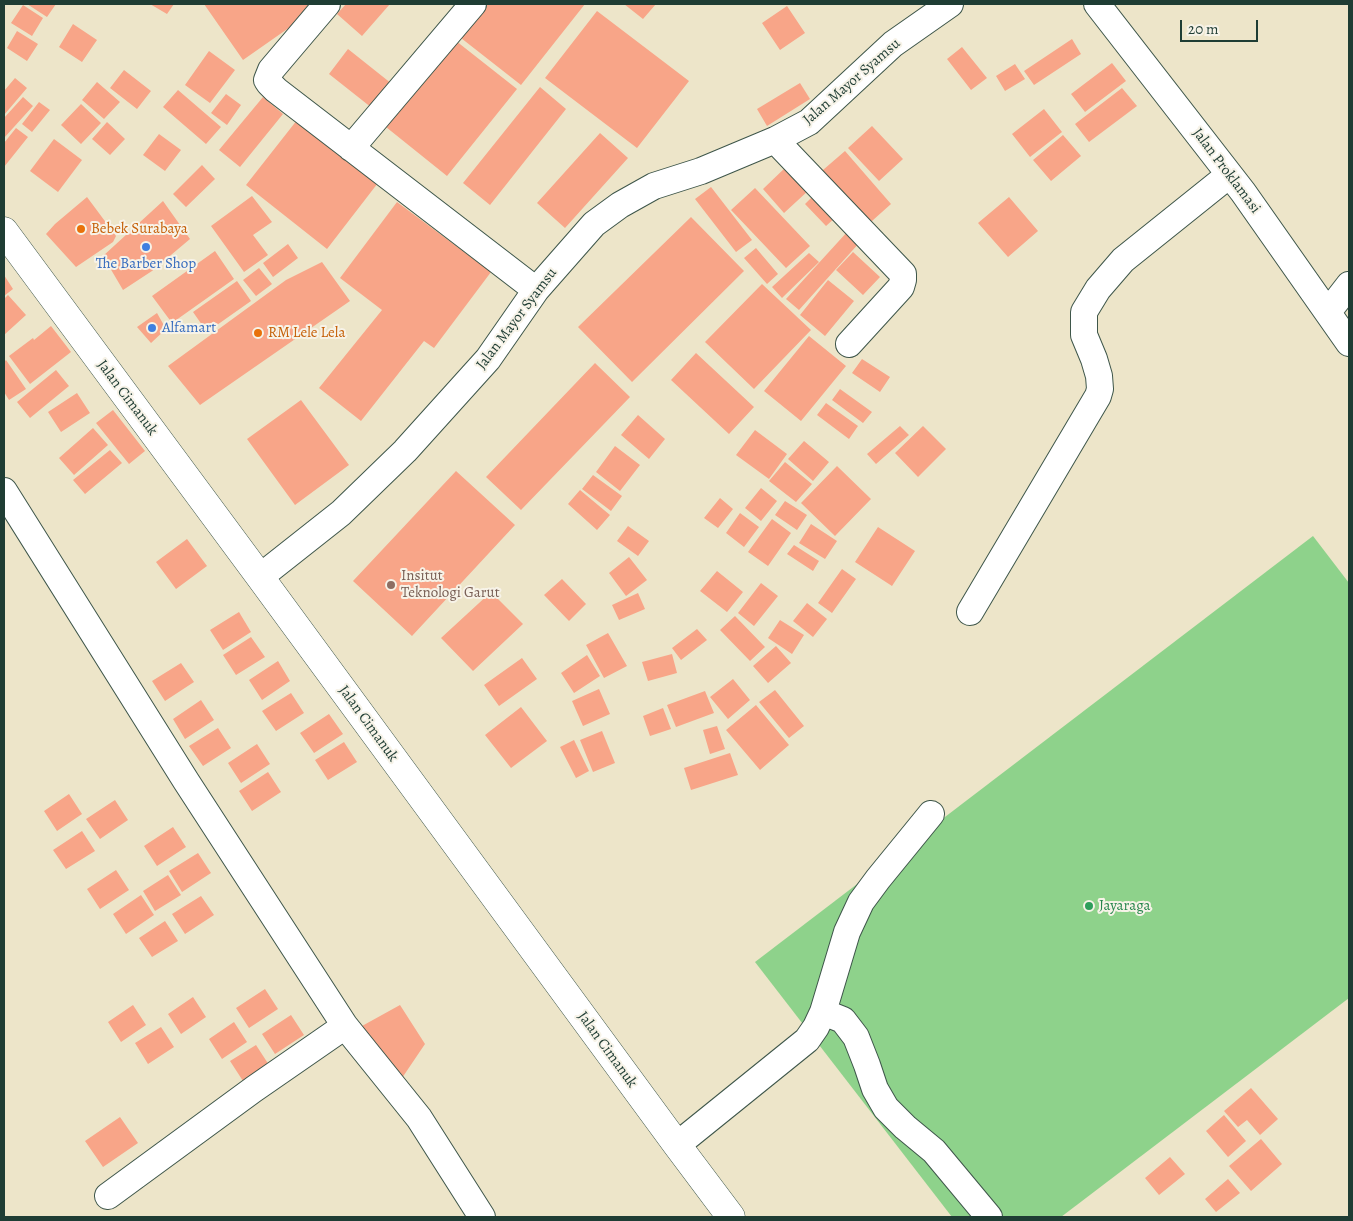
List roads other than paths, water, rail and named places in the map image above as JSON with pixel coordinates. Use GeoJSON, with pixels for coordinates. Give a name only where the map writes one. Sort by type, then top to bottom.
{"type":"FeatureCollection","features":[{"type":"Feature","properties":{"kind":"main road","name":"Jalan Cimanuk"},"geometry":{"type":"LineString","coordinates":[[4,231],[732,1217]]}},
{"type":"Feature","properties":{"kind":"street"},"geometry":{"type":"LineString","coordinates":[[327,4],[271,70],[267,80],[276,90],[536,290]]}},
{"type":"Feature","properties":{"kind":"street"},"geometry":{"type":"LineString","coordinates":[[351,148],[473,4]]}},
{"type":"Feature","properties":{"kind":"street","name":"Jalan Mayor Syamsu"},"geometry":{"type":"LineString","coordinates":[[260,577],[341,513],[405,451],[488,359],[536,290],[594,224],[620,205],[654,186],[701,170],[775,140],[809,122],[893,44],[950,4]]}},
{"type":"Feature","properties":{"kind":"street","name":"Jalan Proklamasi"},"geometry":{"type":"LineString","coordinates":[[1096,4],[1229,175],[1349,342]]}},
{"type":"Feature","properties":{"kind":"street"},"geometry":{"type":"LineString","coordinates":[[775,140],[903,274],[901,287],[850,344]]}},
{"type":"Feature","properties":{"kind":"street"},"geometry":{"type":"LineString","coordinates":[[970,612],[1098,396],[1100,389],[1099,376],[1084,335],[1084,312],[1098,289],[1123,260],[1229,175]]}},
{"type":"Feature","properties":{"kind":"street"},"geometry":{"type":"LineString","coordinates":[[1328,312],[1349,285]]}},
{"type":"Feature","properties":{"kind":"street"},"geometry":{"type":"LineString","coordinates":[[4,490],[186,781],[345,1026],[419,1118],[482,1217]]}},
{"type":"Feature","properties":{"kind":"street"},"geometry":{"type":"LineString","coordinates":[[677,1145],[807,1040],[823,1012],[846,932],[860,902],[932,814]]}},
{"type":"Feature","properties":{"kind":"street"},"geometry":{"type":"LineString","coordinates":[[823,1012],[842,1020],[856,1037],[875,1089],[886,1108],[934,1152],[989,1217]]}},
{"type":"Feature","properties":{"kind":"street"},"geometry":{"type":"LineString","coordinates":[[108,1196],[254,1089],[345,1026]]}},
{"type":"Feature","properties":{"kind":"place","name":"Bebek Surabaya"},"geometry":{"type":"Point","coordinates":[81,229]}},
{"type":"Feature","properties":{"kind":"place","name":"The Barber Shop"},"geometry":{"type":"Point","coordinates":[146,247]}},
{"type":"Feature","properties":{"kind":"place","name":"Alfamart"},"geometry":{"type":"Point","coordinates":[152,328]}},
{"type":"Feature","properties":{"kind":"place","name":"RM Lele Lela"},"geometry":{"type":"Point","coordinates":[258,333]}},
{"type":"Feature","properties":{"kind":"place","name":"Insitut Teknologi Garut"},"geometry":{"type":"Point","coordinates":[391,585]}},
{"type":"Feature","properties":{"kind":"place","name":"Jayaraga"},"geometry":{"type":"Point","coordinates":[1089,906]}}]}
